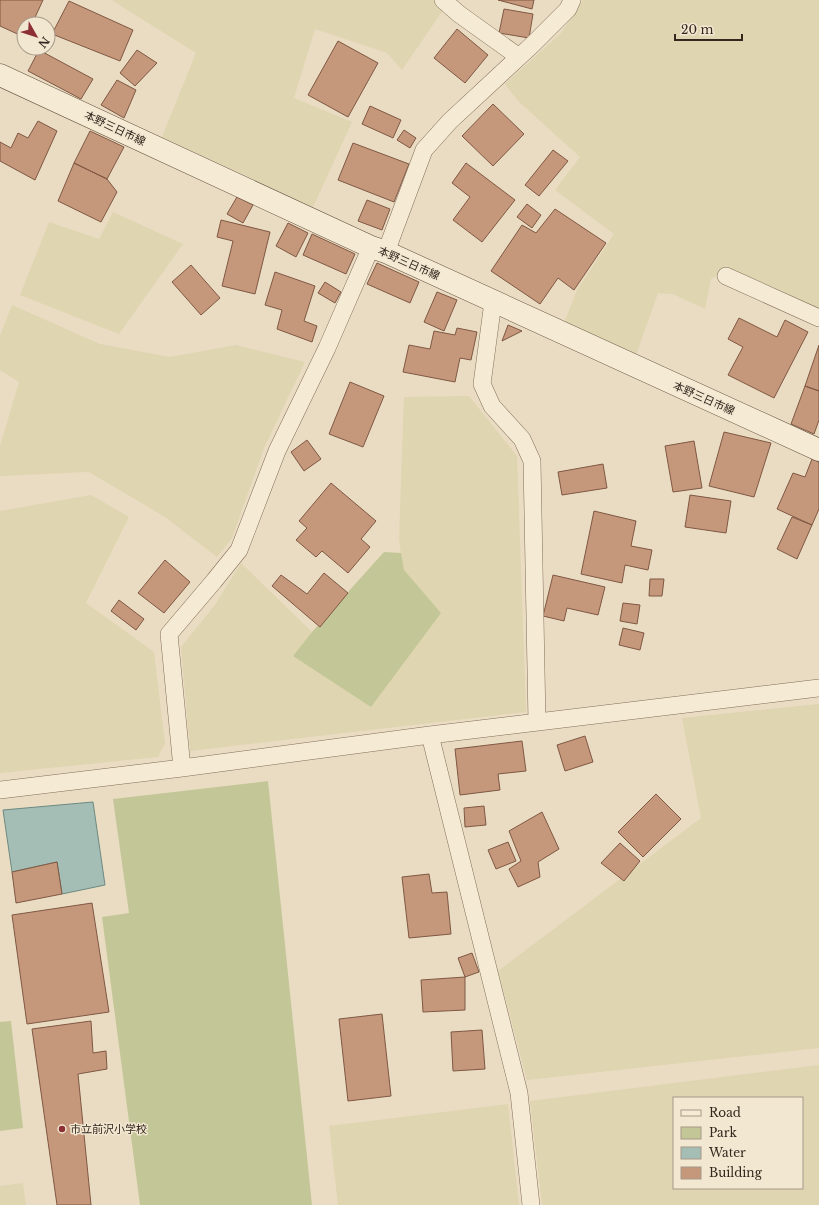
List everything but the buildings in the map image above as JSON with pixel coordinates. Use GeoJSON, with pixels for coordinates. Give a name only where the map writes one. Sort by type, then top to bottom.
{"type":"FeatureCollection","features":[{"type":"Feature","properties":{"kind":"main road","name":"本野三日市線"},"geometry":{"type":"LineString","coordinates":[[0,75],[493,302],[818,447]]}},
{"type":"Feature","properties":{"kind":"street"},"geometry":{"type":"LineString","coordinates":[[443,0],[459,14],[519,57]]}},
{"type":"Feature","properties":{"kind":"street"},"geometry":{"type":"LineString","coordinates":[[182,768],[169,634],[239,550],[277,451],[378,249],[424,150],[450,121],[568,9],[572,0]]}},
{"type":"Feature","properties":{"kind":"street"},"geometry":{"type":"LineString","coordinates":[[726,276],[819,318]]}},
{"type":"Feature","properties":{"kind":"street"},"geometry":{"type":"LineString","coordinates":[[493,302],[482,384],[492,406],[522,439],[532,461],[537,722]]}},
{"type":"Feature","properties":{"kind":"street"},"geometry":{"type":"LineString","coordinates":[[0,790],[182,768],[430,735],[819,688]]}},
{"type":"Feature","properties":{"kind":"street"},"geometry":{"type":"LineString","coordinates":[[430,735],[518,1093],[531,1205]]}},
{"type":"Feature","properties":{"kind":"shaded area"},"geometry":{"type":"Polygon","coordinates":[[[113,0],[450,0],[402,70],[387,53],[315,29],[294,98],[352,122],[313,207],[162,137],[196,53],[113,0]]]}},
{"type":"Feature","properties":{"kind":"shaded area"},"geometry":{"type":"Polygon","coordinates":[[[583,0],[819,0],[819,309],[729,270],[711,279],[705,309],[673,294],[658,293],[636,355],[564,323],[577,290],[614,234],[555,190],[580,157],[518,101],[505,84],[561,33],[583,0]]]}},
{"type":"Feature","properties":{"kind":"shaded area"},"geometry":{"type":"Polygon","coordinates":[[[113,212],[183,244],[119,334],[20,295],[49,222],[99,239],[113,212]]]}},
{"type":"Feature","properties":{"kind":"shaded area"},"geometry":{"type":"Polygon","coordinates":[[[12,305],[100,344],[170,357],[236,345],[305,362],[264,448],[232,538],[217,557],[165,517],[89,472],[0,476],[0,446],[19,382],[0,370],[0,336],[12,305]]]}},
{"type":"Feature","properties":{"kind":"shaded area"},"geometry":{"type":"Polygon","coordinates":[[[469,396],[517,456],[526,712],[190,751],[181,647],[215,605],[241,563],[312,632],[294,657],[441,613],[403,570],[399,539],[404,397],[469,396]]]}},
{"type":"Feature","properties":{"kind":"shaded area"},"geometry":{"type":"Polygon","coordinates":[[[91,495],[129,517],[86,603],[154,652],[165,744],[158,757],[0,773],[0,511],[91,495]]]}},
{"type":"Feature","properties":{"kind":"shaded area"},"geometry":{"type":"Polygon","coordinates":[[[819,704],[819,1048],[527,1080],[498,971],[701,818],[682,718],[819,704]]]}},
{"type":"Feature","properties":{"kind":"shaded area"},"geometry":{"type":"Polygon","coordinates":[[[819,1065],[819,1205],[542,1205],[530,1101],[819,1065]]]}},
{"type":"Feature","properties":{"kind":"shaded area"},"geometry":{"type":"Polygon","coordinates":[[[508,1104],[519,1205],[338,1205],[329,1126],[508,1104]]]}},
{"type":"Feature","properties":{"kind":"shaded area"},"geometry":{"type":"Polygon","coordinates":[[[23,1183],[26,1205],[0,1205],[0,1186],[23,1183]]]}},
{"type":"Feature","properties":{"kind":"green space"},"geometry":{"type":"Polygon","coordinates":[[[384,552],[401,553],[404,570],[441,613],[371,707],[293,656],[312,632],[384,552]]]}},
{"type":"Feature","properties":{"kind":"green space"},"geometry":{"type":"Polygon","coordinates":[[[268,781],[312,1205],[140,1205],[102,917],[129,913],[113,799],[268,781]]]}},
{"type":"Feature","properties":{"kind":"green space"},"geometry":{"type":"Polygon","coordinates":[[[11,1021],[23,1128],[0,1131],[0,1022],[11,1021]]]}},
{"type":"Feature","properties":{"kind":"water"},"geometry":{"type":"Polygon","coordinates":[[[93,802],[105,885],[62,894],[57,862],[12,872],[3,810],[93,802]]]}},
{"type":"Feature","properties":{"kind":"place","name":"市立前沢小学校"},"geometry":{"type":"Point","coordinates":[62,1129]}}]}
